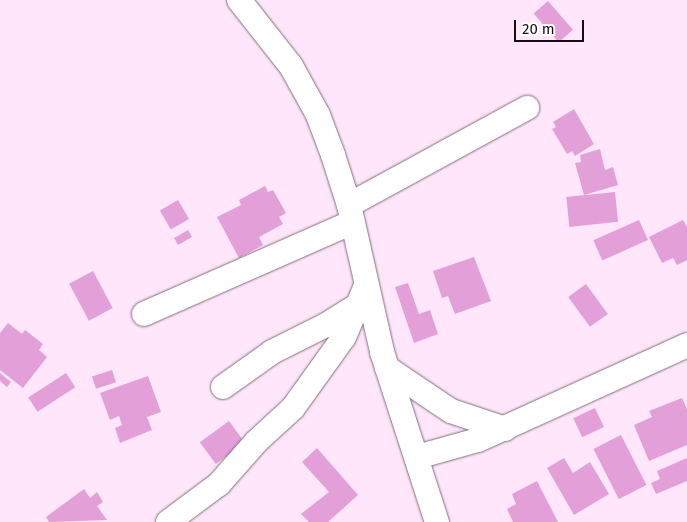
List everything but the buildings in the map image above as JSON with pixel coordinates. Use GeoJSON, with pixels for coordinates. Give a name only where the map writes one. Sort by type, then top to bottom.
{"type":"FeatureCollection","features":[{"type":"Feature","properties":{"kind":"street"},"geometry":{"type":"LineString","coordinates":[[239,0],[291,66],[318,115],[351,213],[363,295],[437,522]]}},
{"type":"Feature","properties":{"kind":"street"},"geometry":{"type":"LineString","coordinates":[[144,314],[351,213],[527,108]]}},
{"type":"Feature","properties":{"kind":"street"},"geometry":{"type":"LineString","coordinates":[[223,386],[272,352],[326,325],[363,295]]}},
{"type":"Feature","properties":{"kind":"street"},"geometry":{"type":"LineString","coordinates":[[168,522],[219,484],[293,408],[327,364],[363,295]]}},
{"type":"Feature","properties":{"kind":"street"},"geometry":{"type":"LineString","coordinates":[[417,457],[478,440],[505,429],[687,345]]}},
{"type":"Feature","properties":{"kind":"street"},"geometry":{"type":"LineString","coordinates":[[387,368],[451,411],[505,429]]}}]}
